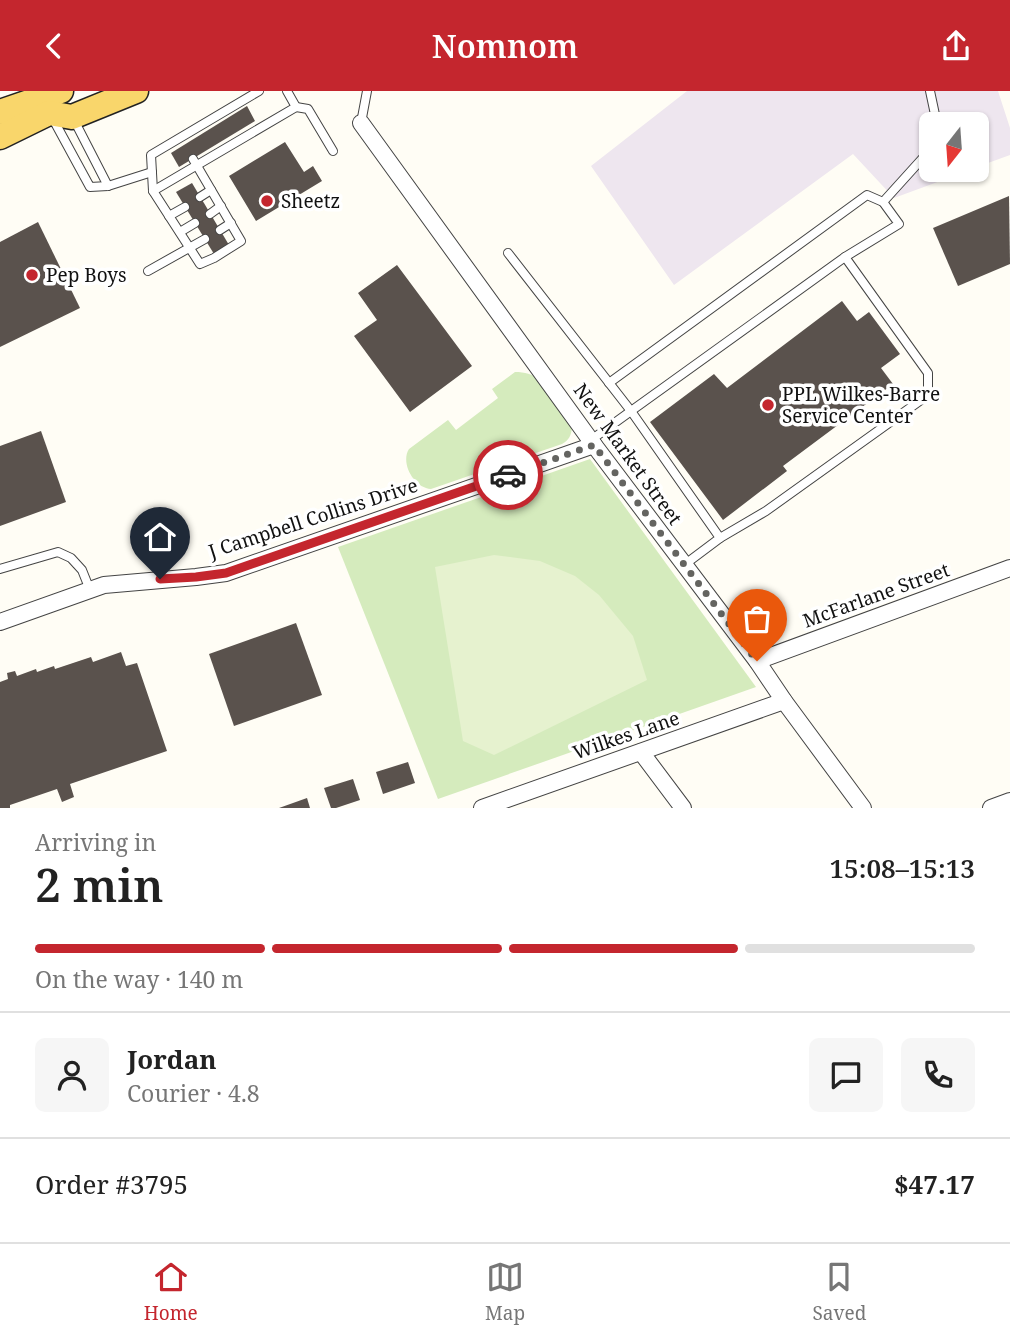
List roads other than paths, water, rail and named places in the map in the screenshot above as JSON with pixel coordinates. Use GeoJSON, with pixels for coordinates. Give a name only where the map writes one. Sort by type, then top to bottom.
{"type":"FeatureCollection","features":[{"type":"Feature","properties":{"kind":"main road"},"geometry":{"type":"LineString","coordinates":[[0,112],[57,100],[136,91]]}},
{"type":"Feature","properties":{"kind":"main road"},"geometry":{"type":"LineString","coordinates":[[0,137],[57,100]]}},
{"type":"Feature","properties":{"kind":"street","name":"New Market Street"},"geometry":{"type":"LineString","coordinates":[[361,123],[592,442],[757,661],[863,808]]}},
{"type":"Feature","properties":{"kind":"street","name":"J Campbell Collins Drive"},"geometry":{"type":"LineString","coordinates":[[0,622],[104,585],[226,573],[592,442]]}},
{"type":"Feature","properties":{"kind":"street","name":"McFarlane Street"},"geometry":{"type":"LineString","coordinates":[[757,661],[1010,568]]}},
{"type":"Feature","properties":{"kind":"street","name":"Wilkes Lane"},"geometry":{"type":"LineString","coordinates":[[482,808],[784,701]]}},
{"type":"Feature","properties":{"kind":"street"},"geometry":{"type":"LineString","coordinates":[[641,752],[683,808]]}},
{"type":"Feature","properties":{"kind":"street"},"geometry":{"type":"LineString","coordinates":[[992,808],[1010,801]]}},
{"type":"Feature","properties":{"kind":"lane"},"geometry":{"type":"LineString","coordinates":[[195,162],[242,241],[201,264],[153,191],[151,155],[198,132],[231,112],[258,91]]}},
{"type":"Feature","properties":{"kind":"lane"},"geometry":{"type":"LineString","coordinates":[[287,91],[296,107]]}},
{"type":"Feature","properties":{"kind":"lane"},"geometry":{"type":"LineString","coordinates":[[361,123],[368,91]]}},
{"type":"Feature","properties":{"kind":"lane"},"geometry":{"type":"LineString","coordinates":[[930,91],[934,112]]}},
{"type":"Feature","properties":{"kind":"lane"},"geometry":{"type":"LineString","coordinates":[[57,100],[90,187],[108,186],[152,172]]}},
{"type":"Feature","properties":{"kind":"lane"},"geometry":{"type":"LineString","coordinates":[[57,100],[108,186]]}},
{"type":"Feature","properties":{"kind":"lane"},"geometry":{"type":"LineString","coordinates":[[153,191],[243,133],[296,107],[308,109],[333,152]]}},
{"type":"Feature","properties":{"kind":"lane"},"geometry":{"type":"LineString","coordinates":[[883,202],[919,162]]}},
{"type":"Feature","properties":{"kind":"lane"},"geometry":{"type":"LineString","coordinates":[[200,197],[211,190]]}},
{"type":"Feature","properties":{"kind":"lane"},"geometry":{"type":"LineString","coordinates":[[592,442],[845,257],[899,223],[883,202],[867,195],[609,383]]}},
{"type":"Feature","properties":{"kind":"lane"},"geometry":{"type":"LineString","coordinates":[[210,214],[221,206]]}},
{"type":"Feature","properties":{"kind":"lane"},"geometry":{"type":"LineString","coordinates":[[169,216],[185,207]]}},
{"type":"Feature","properties":{"kind":"lane"},"geometry":{"type":"LineString","coordinates":[[180,232],[195,223]]}},
{"type":"Feature","properties":{"kind":"lane"},"geometry":{"type":"LineString","coordinates":[[220,230],[231,223]]}},
{"type":"Feature","properties":{"kind":"lane"},"geometry":{"type":"LineString","coordinates":[[148,271],[205,239]]}},
{"type":"Feature","properties":{"kind":"lane"},"geometry":{"type":"LineString","coordinates":[[508,253],[631,411],[720,538]]}},
{"type":"Feature","properties":{"kind":"lane"},"geometry":{"type":"LineString","coordinates":[[684,565],[720,538],[766,511],[928,395],[928,373],[845,257]]}},
{"type":"Feature","properties":{"kind":"lane"},"geometry":{"type":"LineString","coordinates":[[0,569],[58,552],[71,558],[82,570],[90,590]]}},
{"type":"Feature","properties":{"kind":"place","name":"Sheetz"},"geometry":{"type":"Point","coordinates":[267,201]}},
{"type":"Feature","properties":{"kind":"place","name":"Pep Boys"},"geometry":{"type":"Point","coordinates":[32,275]}},
{"type":"Feature","properties":{"kind":"place","name":"PPL Wilkes-Barre Service Center"},"geometry":{"type":"Point","coordinates":[768,405]}}]}
